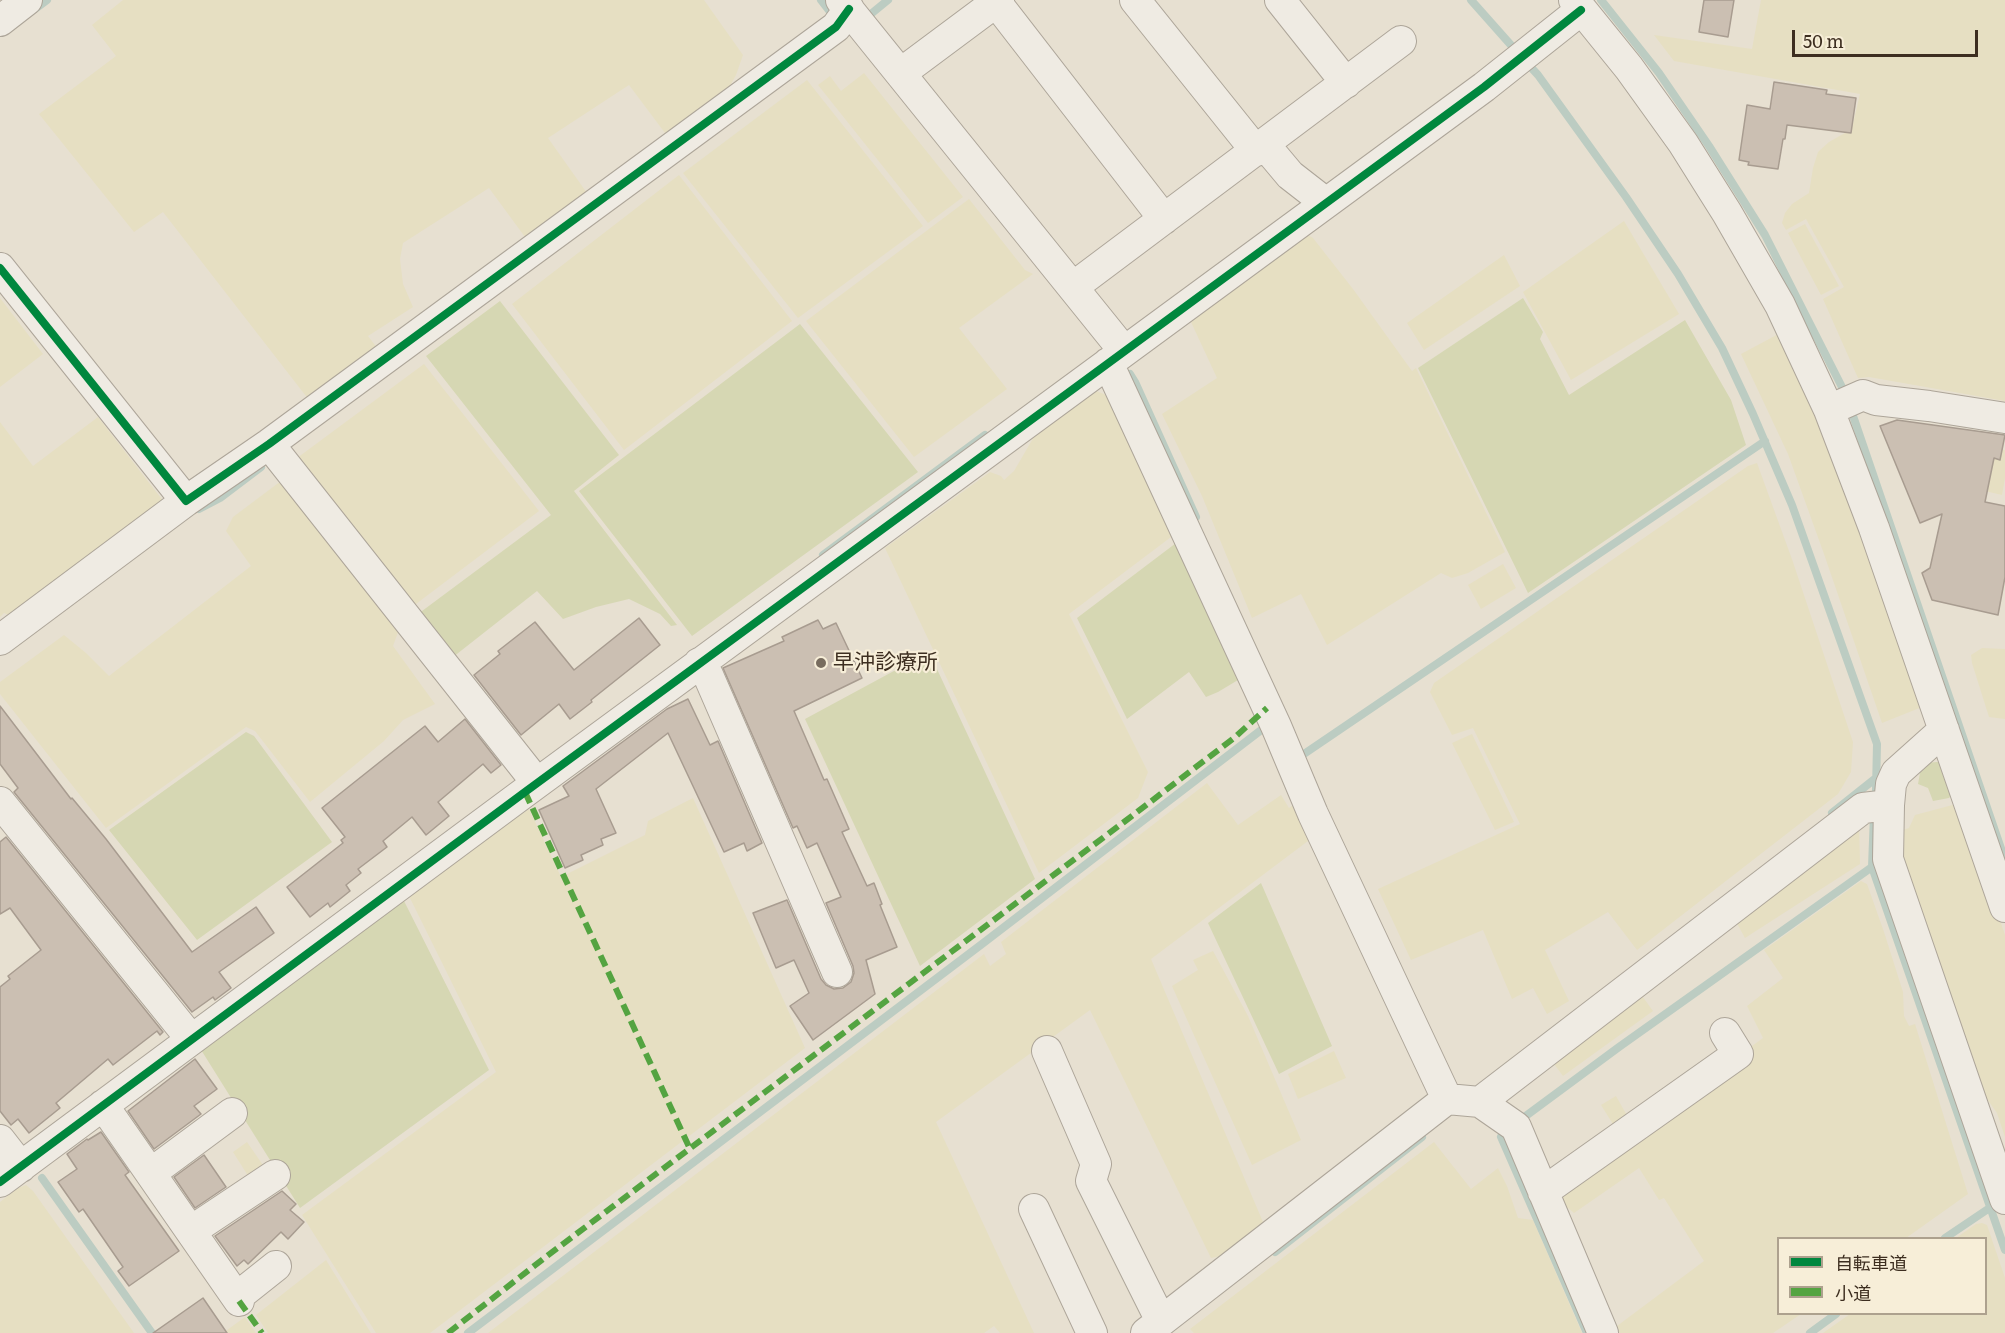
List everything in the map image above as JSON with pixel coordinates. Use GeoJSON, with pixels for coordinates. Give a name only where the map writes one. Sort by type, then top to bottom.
{"type":"FeatureCollection","features":[{"type":"Feature","properties":{"kind":"street"},"geometry":{"type":"LineString","coordinates":[[0,21],[27,0]]}},
{"type":"Feature","properties":{"kind":"street"},"geometry":{"type":"LineString","coordinates":[[1135,0],[1260,147],[1290,175],[1326,203]]}},
{"type":"Feature","properties":{"kind":"street"},"geometry":{"type":"LineString","coordinates":[[1280,0],[1346,83]]}},
{"type":"Feature","properties":{"kind":"street"},"geometry":{"type":"LineString","coordinates":[[901,73],[997,1],[1164,219]]}},
{"type":"Feature","properties":{"kind":"street"},"geometry":{"type":"LineString","coordinates":[[9,1160],[104,1105],[187,1033],[532,776],[699,663],[1116,349],[1326,203],[1520,59],[1577,5],[1665,118],[1727,213],[1780,305],[1842,404],[1874,528],[1944,730],[1995,847],[2005,907]]}},
{"type":"Feature","properties":{"kind":"street"},"geometry":{"type":"LineString","coordinates":[[0,640],[186,501],[275,452],[849,16],[901,73],[1073,287],[1116,349],[1313,814],[1447,1099]]}},
{"type":"Feature","properties":{"kind":"street"},"geometry":{"type":"LineString","coordinates":[[1073,287],[1401,41]]}},
{"type":"Feature","properties":{"kind":"street"},"geometry":{"type":"LineString","coordinates":[[0,268],[186,501]]}},
{"type":"Feature","properties":{"kind":"street"},"geometry":{"type":"LineString","coordinates":[[1842,404],[1863,395],[1876,400],[2005,418]]}},
{"type":"Feature","properties":{"kind":"street"},"geometry":{"type":"LineString","coordinates":[[275,452],[532,776]]}},
{"type":"Feature","properties":{"kind":"street"},"geometry":{"type":"LineString","coordinates":[[699,663],[708,675],[837,972]]}},
{"type":"Feature","properties":{"kind":"street"},"geometry":{"type":"LineString","coordinates":[[1944,730],[1896,773],[1879,806],[1888,859],[2005,1199]]}},
{"type":"Feature","properties":{"kind":"street"},"geometry":{"type":"LineString","coordinates":[[1480,1102],[1863,808],[1879,806]]}},
{"type":"Feature","properties":{"kind":"street"},"geometry":{"type":"LineString","coordinates":[[3,814],[187,1033]]}},
{"type":"Feature","properties":{"kind":"street"},"geometry":{"type":"LineString","coordinates":[[1543,1192],[1738,1054],[1725,1033]]}},
{"type":"Feature","properties":{"kind":"street"},"geometry":{"type":"LineString","coordinates":[[1047,1051],[1096,1164],[1091,1181],[1153,1327],[1447,1099],[1480,1102],[1516,1127],[1603,1333]]}},
{"type":"Feature","properties":{"kind":"street"},"geometry":{"type":"LineString","coordinates":[[104,1105],[238,1299],[276,1266]]}},
{"type":"Feature","properties":{"kind":"street"},"geometry":{"type":"LineString","coordinates":[[151,1173],[232,1113]]}},
{"type":"Feature","properties":{"kind":"street"},"geometry":{"type":"LineString","coordinates":[[191,1231],[275,1175]]}},
{"type":"Feature","properties":{"kind":"street"},"geometry":{"type":"LineString","coordinates":[[1034,1209],[1092,1333]]}},
{"type":"Feature","properties":{"kind":"shaded area"},"geometry":{"type":"Polygon","coordinates":[[[123,0],[704,0],[743,55],[736,75],[725,95],[668,137],[629,85],[548,138],[587,193],[525,237],[489,188],[403,243],[400,259],[403,284],[413,307],[368,336],[378,349],[309,400],[163,212],[134,232],[39,114],[116,56],[92,25],[123,0]]]}},
{"type":"Feature","properties":{"kind":"shaded area"},"geometry":{"type":"Polygon","coordinates":[[[1761,0],[2005,0],[2005,401],[1869,377],[1858,378],[1823,299],[1844,287],[1806,219],[1786,230],[1782,223],[1785,213],[1792,204],[1809,193],[1818,152],[1829,142],[1851,132],[1860,94],[1674,61],[1654,35],[1752,49],[1761,0]]]}},
{"type":"Feature","properties":{"kind":"shaded area"},"geometry":{"type":"Polygon","coordinates":[[[864,73],[963,197],[928,223],[818,85],[830,76],[841,91],[864,73]]]}},
{"type":"Feature","properties":{"kind":"shaded area"},"geometry":{"type":"Polygon","coordinates":[[[807,80],[923,226],[798,318],[683,173],[807,80]]]}},
{"type":"Feature","properties":{"kind":"shaded area"},"geometry":{"type":"Polygon","coordinates":[[[679,175],[792,321],[624,450],[512,304],[679,175]]]}},
{"type":"Feature","properties":{"kind":"shaded area"},"geometry":{"type":"Polygon","coordinates":[[[969,199],[1025,270],[1033,274],[959,328],[1007,389],[914,457],[806,321],[969,199]]]}},
{"type":"Feature","properties":{"kind":"shaded area"},"geometry":{"type":"Polygon","coordinates":[[[1624,221],[1679,314],[1571,380],[1523,292],[1624,221]]]}},
{"type":"Feature","properties":{"kind":"shaded area"},"geometry":{"type":"Polygon","coordinates":[[[1805,224],[1839,286],[1821,295],[1788,233],[1805,224]]]}},
{"type":"Feature","properties":{"kind":"shaded area"},"geometry":{"type":"Polygon","coordinates":[[[1303,232],[1313,238],[1353,289],[1412,371],[1416,368],[1505,552],[1468,573],[1452,578],[1441,573],[1327,645],[1301,594],[1252,618],[1202,496],[1162,414],[1217,378],[1191,322],[1193,314],[1303,232]]]}},
{"type":"Feature","properties":{"kind":"shaded area"},"geometry":{"type":"Polygon","coordinates":[[[1504,255],[1520,286],[1424,350],[1407,323],[1504,255]]]}},
{"type":"Feature","properties":{"kind":"shaded area"},"geometry":{"type":"Polygon","coordinates":[[[0,298],[43,354],[0,387],[0,298]]]}},
{"type":"Feature","properties":{"kind":"shaded area"},"geometry":{"type":"Polygon","coordinates":[[[1784,331],[1927,705],[1882,723],[1788,454],[1741,354],[1784,331]]]}},
{"type":"Feature","properties":{"kind":"shaded area"},"geometry":{"type":"Polygon","coordinates":[[[424,364],[539,511],[408,610],[293,461],[424,364]]]}},
{"type":"Feature","properties":{"kind":"shaded area"},"geometry":{"type":"Polygon","coordinates":[[[1094,390],[1116,401],[1175,534],[1069,614],[1148,772],[1138,798],[1039,873],[885,548],[990,472],[1001,476],[1004,480],[1014,471],[1035,435],[1094,390]]]}},
{"type":"Feature","properties":{"kind":"shaded area"},"geometry":{"type":"Polygon","coordinates":[[[98,417],[164,502],[9,615],[4,613],[0,617],[0,422],[33,466],[98,417]]]}},
{"type":"Feature","properties":{"kind":"shaded area"},"geometry":{"type":"Polygon","coordinates":[[[1992,448],[2005,450],[2005,478],[2002,495],[1985,491],[1992,448]]]}},
{"type":"Feature","properties":{"kind":"shaded area"},"geometry":{"type":"Polygon","coordinates":[[[1757,463],[1793,562],[1853,742],[1851,772],[1838,794],[1637,950],[1608,912],[1545,950],[1569,1001],[1547,1014],[1533,988],[1512,999],[1483,930],[1411,960],[1378,889],[1520,824],[1473,728],[1452,735],[1430,692],[1434,683],[1748,466],[1757,463]]]}},
{"type":"Feature","properties":{"kind":"shaded area"},"geometry":{"type":"Polygon","coordinates":[[[281,481],[401,624],[393,646],[435,704],[403,720],[384,741],[310,802],[255,731],[246,727],[106,828],[0,694],[0,682],[64,635],[109,676],[251,566],[226,531],[233,517],[281,481]]]}},
{"type":"Feature","properties":{"kind":"shaded area"},"geometry":{"type":"Polygon","coordinates":[[[1503,564],[1516,588],[1481,609],[1468,585],[1503,564]]]}},
{"type":"Feature","properties":{"kind":"shaded area"},"geometry":{"type":"Polygon","coordinates":[[[1982,648],[2005,649],[2005,719],[1989,717],[1971,655],[1982,648]]]}},
{"type":"Feature","properties":{"kind":"shaded area"},"geometry":{"type":"Polygon","coordinates":[[[1472,734],[1514,822],[1495,830],[1452,743],[1472,734]]]}},
{"type":"Feature","properties":{"kind":"shaded area"},"geometry":{"type":"Polygon","coordinates":[[[1207,783],[1238,825],[1281,795],[1289,808],[1297,802],[1312,838],[1151,959],[1263,1222],[1251,1237],[1226,1255],[1211,1258],[1090,1010],[936,1122],[1034,1333],[1000,1333],[994,1326],[984,1333],[488,1333],[984,954],[990,966],[1006,954],[1001,942],[1207,783]]]}},
{"type":"Feature","properties":{"kind":"shaded area"},"geometry":{"type":"Polygon","coordinates":[[[693,798],[805,1048],[430,1333],[376,1333],[302,1215],[496,1072],[408,894],[529,809],[561,877],[645,835],[648,821],[693,798]]]}},
{"type":"Feature","properties":{"kind":"shaded area"},"geometry":{"type":"Polygon","coordinates":[[[1960,803],[2005,935],[2005,1137],[1997,1113],[1982,1092],[1899,859],[1900,831],[1909,828],[1915,815],[1960,803]]]}},
{"type":"Feature","properties":{"kind":"shaded area"},"geometry":{"type":"Polygon","coordinates":[[[1859,822],[1860,864],[1745,938],[1734,918],[1859,822]]]}},
{"type":"Feature","properties":{"kind":"shaded area"},"geometry":{"type":"Polygon","coordinates":[[[1861,881],[1867,884],[1903,992],[1904,1016],[1909,1026],[1915,1024],[1968,1194],[1907,1237],[1777,1237],[1777,1315],[1800,1315],[1773,1333],[1615,1333],[1613,1329],[1704,1261],[1664,1198],[1659,1200],[1639,1168],[1574,1213],[1568,1208],[1562,1212],[1553,1192],[1763,1038],[1747,1006],[1783,978],[1764,950],[1861,881]]]}},
{"type":"Feature","properties":{"kind":"shaded area"},"geometry":{"type":"Polygon","coordinates":[[[1213,951],[1248,1016],[1301,1140],[1252,1165],[1172,986],[1198,970],[1193,960],[1213,951]]]}},
{"type":"Feature","properties":{"kind":"shaded area"},"geometry":{"type":"Polygon","coordinates":[[[1640,993],[1653,1011],[1563,1076],[1551,1060],[1640,993]]]}},
{"type":"Feature","properties":{"kind":"shaded area"},"geometry":{"type":"Polygon","coordinates":[[[1334,1051],[1346,1078],[1298,1099],[1288,1074],[1334,1051]]]}},
{"type":"Feature","properties":{"kind":"shaded area"},"geometry":{"type":"Polygon","coordinates":[[[1616,1096],[1629,1119],[1616,1129],[1601,1105],[1616,1096]]]}},
{"type":"Feature","properties":{"kind":"shaded area"},"geometry":{"type":"Polygon","coordinates":[[[247,1142],[267,1171],[252,1182],[233,1152],[247,1142]]]}},
{"type":"Feature","properties":{"kind":"shaded area"},"geometry":{"type":"Polygon","coordinates":[[[1434,1142],[1471,1189],[1498,1168],[1518,1218],[1533,1220],[1582,1333],[1194,1333],[1190,1329],[1434,1142]]]}},
{"type":"Feature","properties":{"kind":"shaded area"},"geometry":{"type":"Polygon","coordinates":[[[26,1185],[33,1191],[134,1333],[0,1333],[0,1202],[18,1188],[26,1185]]]}},
{"type":"Feature","properties":{"kind":"shaded area"},"geometry":{"type":"Polygon","coordinates":[[[1976,1224],[1987,1225],[2005,1278],[2005,1333],[1823,1333],[1849,1315],[1987,1315],[1987,1237],[1957,1237],[1976,1224]]]}},
{"type":"Feature","properties":{"kind":"shaded area"},"geometry":{"type":"Polygon","coordinates":[[[326,1260],[371,1333],[268,1333],[256,1315],[326,1260]]]}},
{"type":"Feature","properties":{"kind":"shaded area"},"geometry":{"type":"Polygon","coordinates":[[[245,1317],[256,1333],[223,1333],[245,1317]]]}},
{"type":"Feature","properties":{"kind":"green space"},"geometry":{"type":"Polygon","coordinates":[[[1523,298],[1543,332],[1540,339],[1569,395],[1685,320],[1731,400],[1746,445],[1528,593],[1418,368],[1523,298]]]}},
{"type":"Feature","properties":{"kind":"green space"},"geometry":{"type":"Polygon","coordinates":[[[500,301],[619,455],[574,491],[677,625],[671,626],[660,614],[629,599],[596,607],[563,619],[537,591],[448,661],[414,617],[551,515],[426,356],[500,301]]]}},
{"type":"Feature","properties":{"kind":"green space"},"geometry":{"type":"Polygon","coordinates":[[[800,324],[918,472],[692,636],[579,491],[800,324]]]}},
{"type":"Feature","properties":{"kind":"green space"},"geometry":{"type":"Polygon","coordinates":[[[1180,540],[1243,677],[1206,697],[1189,672],[1127,719],[1077,618],[1180,540]]]}},
{"type":"Feature","properties":{"kind":"green space"},"geometry":{"type":"Polygon","coordinates":[[[929,652],[1035,879],[920,966],[805,719],[929,652]]]}},
{"type":"Feature","properties":{"kind":"green space"},"geometry":{"type":"Polygon","coordinates":[[[246,732],[254,736],[332,842],[197,940],[109,830],[246,732]]]}},
{"type":"Feature","properties":{"kind":"green space"},"geometry":{"type":"Polygon","coordinates":[[[1926,763],[1947,763],[1956,789],[1949,798],[1933,801],[1928,788],[1918,784],[1920,773],[1926,763]]]}},
{"type":"Feature","properties":{"kind":"green space"},"geometry":{"type":"Polygon","coordinates":[[[1261,883],[1332,1046],[1279,1074],[1208,923],[1261,883]]]}},
{"type":"Feature","properties":{"kind":"green space"},"geometry":{"type":"Polygon","coordinates":[[[402,897],[489,1070],[300,1208],[198,1045],[402,897]]]}},
{"type":"Feature","properties":{"kind":"building"},"geometry":{"type":"Polygon","coordinates":[[[1704,0],[1734,0],[1728,37],[1699,32],[1704,0]]]}},
{"type":"Feature","properties":{"kind":"building"},"geometry":{"type":"Polygon","coordinates":[[[1774,82],[1827,90],[1826,94],[1856,98],[1851,133],[1787,125],[1778,169],[1748,165],[1749,162],[1739,160],[1747,105],[1770,109],[1774,82]]]}},
{"type":"Feature","properties":{"kind":"building"},"geometry":{"type":"Polygon","coordinates":[[[1897,420],[2005,435],[2000,460],[1994,458],[1985,502],[2005,506],[2005,577],[1998,615],[1932,600],[1922,573],[1930,568],[1942,514],[1920,523],[1880,426],[1897,420]]]}},
{"type":"Feature","properties":{"kind":"building"},"geometry":{"type":"Polygon","coordinates":[[[639,618],[660,645],[570,719],[559,704],[521,735],[474,675],[500,654],[498,651],[535,622],[574,670],[639,618]]]}},
{"type":"Feature","properties":{"kind":"building"},"geometry":{"type":"Polygon","coordinates":[[[818,620],[823,629],[836,623],[862,678],[794,711],[824,780],[827,779],[849,829],[842,832],[867,886],[874,883],[897,947],[866,960],[875,994],[813,1040],[790,1006],[809,993],[794,960],[776,968],[753,913],[787,900],[821,979],[834,989],[843,988],[851,982],[854,973],[853,966],[826,903],[841,897],[817,843],[807,848],[797,826],[793,828],[723,668],[784,641],[782,637],[818,620]]]}},
{"type":"Feature","properties":{"kind":"building"},"geometry":{"type":"Polygon","coordinates":[[[688,699],[710,745],[718,741],[762,843],[747,851],[744,843],[724,852],[668,733],[596,789],[616,833],[601,839],[603,845],[581,855],[583,860],[565,868],[539,810],[569,796],[563,786],[667,709],[688,699]]]}},
{"type":"Feature","properties":{"kind":"building"},"geometry":{"type":"Polygon","coordinates":[[[0,706],[192,952],[256,907],[274,933],[219,972],[231,988],[215,1000],[213,997],[192,1012],[14,792],[18,788],[0,764],[0,706]]]}},
{"type":"Feature","properties":{"kind":"building"},"geometry":{"type":"Polygon","coordinates":[[[465,719],[501,765],[491,773],[483,764],[438,802],[449,816],[426,835],[412,817],[383,841],[387,847],[358,869],[361,873],[346,885],[350,891],[330,907],[328,903],[310,917],[287,887],[343,843],[341,840],[345,837],[322,808],[425,726],[438,742],[465,719]]]}},
{"type":"Feature","properties":{"kind":"building"},"geometry":{"type":"Polygon","coordinates":[[[6,837],[163,1032],[160,1035],[157,1031],[113,1065],[108,1059],[56,1103],[60,1108],[29,1133],[18,1119],[11,1125],[0,1111],[0,987],[10,979],[8,976],[41,950],[10,908],[0,914],[0,842],[6,837]]]}},
{"type":"Feature","properties":{"kind":"building"},"geometry":{"type":"Polygon","coordinates":[[[195,1059],[217,1089],[194,1106],[201,1114],[154,1149],[128,1111],[195,1059]]]}},
{"type":"Feature","properties":{"kind":"building"},"geometry":{"type":"Polygon","coordinates":[[[101,1132],[129,1172],[125,1175],[179,1251],[129,1286],[118,1271],[123,1267],[83,1209],[79,1212],[58,1182],[77,1169],[67,1154],[101,1132]]]}},
{"type":"Feature","properties":{"kind":"building"},"geometry":{"type":"Polygon","coordinates":[[[204,1155],[226,1187],[195,1208],[174,1177],[204,1155]]]}},
{"type":"Feature","properties":{"kind":"building"},"geometry":{"type":"Polygon","coordinates":[[[282,1191],[296,1204],[290,1210],[304,1222],[288,1239],[281,1232],[248,1264],[244,1260],[237,1266],[215,1236],[282,1191]]]}},
{"type":"Feature","properties":{"kind":"building"},"geometry":{"type":"Polygon","coordinates":[[[203,1298],[227,1333],[153,1333],[203,1298]]]}},
{"type":"Feature","properties":{"kind":"waterway"},"geometry":{"type":"LineString","coordinates":[[35,9],[47,0]]}},
{"type":"Feature","properties":{"kind":"waterway"},"geometry":{"type":"LineString","coordinates":[[821,0],[835,18]]}},
{"type":"Feature","properties":{"kind":"waterway"},"geometry":{"type":"LineString","coordinates":[[866,18],[888,0]]}},
{"type":"Feature","properties":{"kind":"waterway"},"geometry":{"type":"LineString","coordinates":[[1471,0],[1518,53]]}},
{"type":"Feature","properties":{"kind":"waterway"},"geometry":{"type":"LineString","coordinates":[[1601,0],[1659,73],[1709,146],[1765,235],[1846,395]]}},
{"type":"Feature","properties":{"kind":"waterway"},"geometry":{"type":"LineString","coordinates":[[1526,62],[1538,75],[1626,197],[1678,274],[1722,348],[1792,505],[1877,744],[1876,790]]}},
{"type":"Feature","properties":{"kind":"waterway"},"geometry":{"type":"LineString","coordinates":[[1130,374],[1196,517]]}},
{"type":"Feature","properties":{"kind":"waterway"},"geometry":{"type":"LineString","coordinates":[[1850,407],[2005,860]]}},
{"type":"Feature","properties":{"kind":"waterway"},"geometry":{"type":"LineString","coordinates":[[823,555],[985,435]]}},
{"type":"Feature","properties":{"kind":"waterway"},"geometry":{"type":"LineString","coordinates":[[1301,756],[1765,441]]}},
{"type":"Feature","properties":{"kind":"waterway"},"geometry":{"type":"LineString","coordinates":[[199,509],[220,498],[261,467]]}},
{"type":"Feature","properties":{"kind":"waterway"},"geometry":{"type":"LineString","coordinates":[[468,1333],[1269,724]]}},
{"type":"Feature","properties":{"kind":"waterway"},"geometry":{"type":"LineString","coordinates":[[1832,813],[1876,778]]}},
{"type":"Feature","properties":{"kind":"waterway"},"geometry":{"type":"LineString","coordinates":[[1874,814],[1872,867],[2005,1250]]}},
{"type":"Feature","properties":{"kind":"waterway"},"geometry":{"type":"LineString","coordinates":[[1523,1118],[1872,867]]}},
{"type":"Feature","properties":{"kind":"waterway"},"geometry":{"type":"LineString","coordinates":[[1275,1252],[1422,1137]]}},
{"type":"Feature","properties":{"kind":"waterway"},"geometry":{"type":"LineString","coordinates":[[1501,1137],[1587,1333]]}},
{"type":"Feature","properties":{"kind":"waterway"},"geometry":{"type":"LineString","coordinates":[[42,1178],[152,1333]]}},
{"type":"Feature","properties":{"kind":"waterway"},"geometry":{"type":"LineString","coordinates":[[1946,1237],[1991,1207]]}},
{"type":"Feature","properties":{"kind":"waterway"},"geometry":{"type":"LineString","coordinates":[[1810,1333],[1835,1315]]}},
{"type":"Feature","properties":{"kind":"marked path"},"geometry":{"type":"LineString","coordinates":[[448,1333],[1124,822],[1234,738],[1267,708]]}},
{"type":"Feature","properties":{"kind":"marked path"},"geometry":{"type":"LineString","coordinates":[[525,792],[690,1149]]}},
{"type":"Feature","properties":{"kind":"marked path"},"geometry":{"type":"LineString","coordinates":[[239,1301],[262,1333]]}},
{"type":"Feature","properties":{"kind":"cycle path"},"geometry":{"type":"LineString","coordinates":[[0,268],[186,501],[269,444],[836,27],[849,9]]}},
{"type":"Feature","properties":{"kind":"cycle path"},"geometry":{"type":"LineString","coordinates":[[0,1182],[525,792],[1484,87],[1581,10]]}},
{"type":"Feature","properties":{"kind":"place","name":"早沖診療所"},"geometry":{"type":"Point","coordinates":[821,663]}}]}
